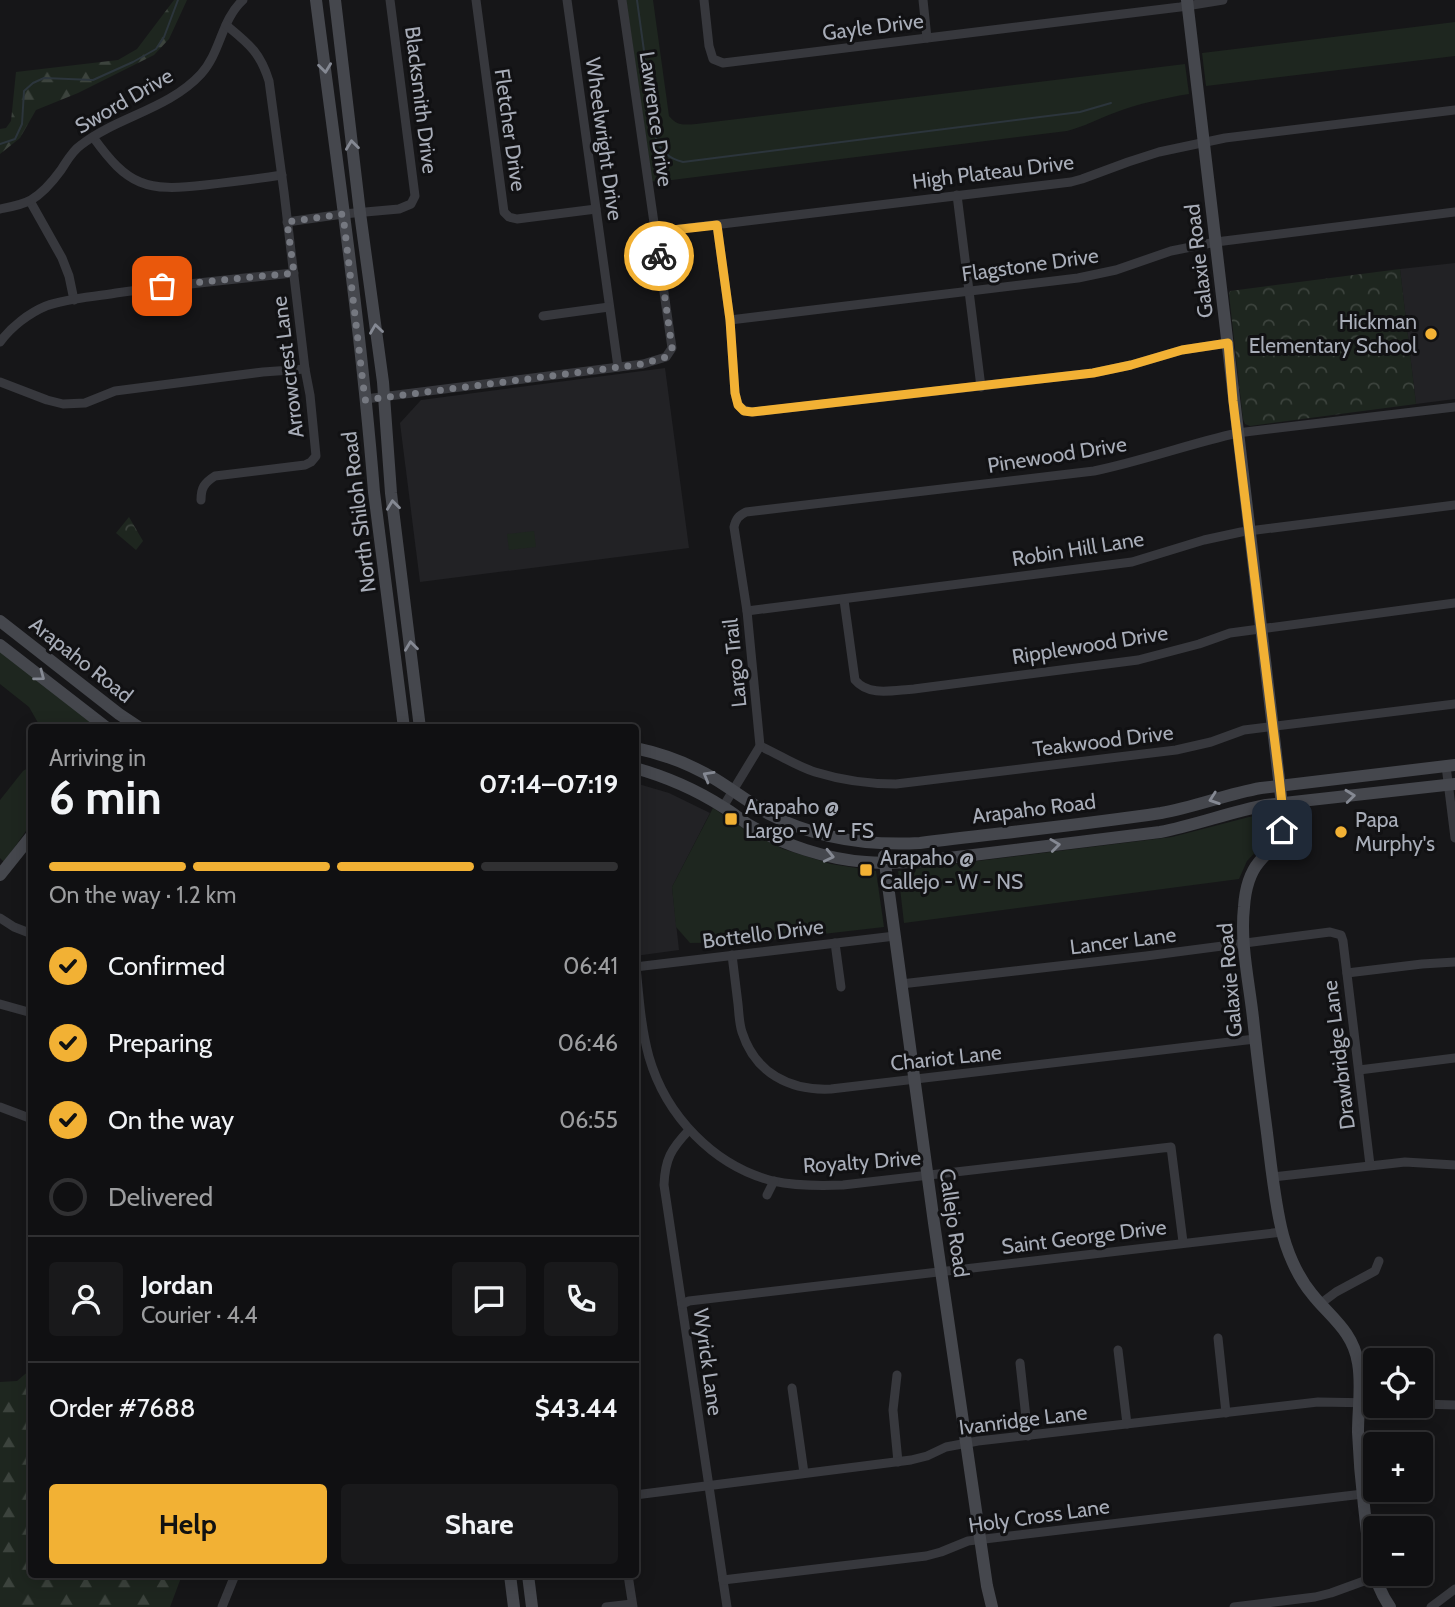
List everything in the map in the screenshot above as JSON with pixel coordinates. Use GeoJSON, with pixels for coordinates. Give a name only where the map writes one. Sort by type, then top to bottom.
{"type":"FeatureCollection","features":[{"type":"Feature","properties":{"kind":"main road","name":"North Shiloh Road"},"geometry":{"type":"LineString","coordinates":[[316,0],[403,724]]}},
{"type":"Feature","properties":{"kind":"main road","name":"North Shiloh Road"},"geometry":{"type":"LineString","coordinates":[[335,0],[384,397],[391,493],[420,724]]}},
{"type":"Feature","properties":{"kind":"main road","name":"Galaxie Road"},"geometry":{"type":"LineString","coordinates":[[1187,3],[1282,803],[1283,822],[1280,836],[1272,850],[1255,868],[1248,887],[1243,918],[1255,1039],[1282,1232],[1299,1276],[1320,1304],[1341,1325],[1359,1363],[1359,1445],[1363,1494]]}},
{"type":"Feature","properties":{"kind":"main road"},"geometry":{"type":"LineString","coordinates":[[385,572],[401,569]]}},
{"type":"Feature","properties":{"kind":"main road","name":"Arapaho Road"},"geometry":{"type":"LineString","coordinates":[[0,621],[128,723]]}},
{"type":"Feature","properties":{"kind":"main road","name":"Arapaho Road"},"geometry":{"type":"LineString","coordinates":[[0,645],[103,724]]}},
{"type":"Feature","properties":{"kind":"main road"},"geometry":{"type":"LineString","coordinates":[[398,685],[415,682]]}},
{"type":"Feature","properties":{"kind":"main road","name":"Arapaho Road"},"geometry":{"type":"LineString","coordinates":[[639,749],[681,762],[776,817],[808,831],[850,841],[883,844],[920,843],[1160,813],[1232,793],[1451,766]]}},
{"type":"Feature","properties":{"kind":"main road","name":"Arapaho Road"},"geometry":{"type":"LineString","coordinates":[[639,769],[665,776],[759,830],[811,852],[863,862],[885,863],[924,861],[1160,832],[1237,811],[1282,803],[1452,785]]}},
{"type":"Feature","properties":{"kind":"main road"},"geometry":{"type":"LineString","coordinates":[[0,874],[28,843]]}},
{"type":"Feature","properties":{"kind":"main road","name":"Callejo Road"},"geometry":{"type":"LineString","coordinates":[[883,844],[941,1271],[992,1607]]}},
{"type":"Feature","properties":{"kind":"main road"},"geometry":{"type":"LineString","coordinates":[[510,1578],[514,1607]]}},
{"type":"Feature","properties":{"kind":"main road"},"geometry":{"type":"LineString","coordinates":[[528,1578],[532,1607]]}},
{"type":"Feature","properties":{"kind":"main road","name":"Galaxie Road"},"geometry":{"type":"LineString","coordinates":[[1379,1586],[1390,1607]]}},
{"type":"Feature","properties":{"kind":"street","name":"Sword Drive"},"geometry":{"type":"LineString","coordinates":[[0,209],[30,201],[51,183],[80,145],[173,96],[193,82],[212,59],[231,13],[243,0]]}},
{"type":"Feature","properties":{"kind":"street","name":"Blacksmith Drive"},"geometry":{"type":"LineString","coordinates":[[287,222],[405,207],[411,204],[415,196],[390,0]]}},
{"type":"Feature","properties":{"kind":"street","name":"Fletcher Drive"},"geometry":{"type":"LineString","coordinates":[[476,0],[504,212],[517,219],[596,209]]}},
{"type":"Feature","properties":{"kind":"street","name":"Wheelwright Drive"},"geometry":{"type":"LineString","coordinates":[[567,0],[618,367]]}},
{"type":"Feature","properties":{"kind":"street","name":"Lawrence Drive"},"geometry":{"type":"LineString","coordinates":[[365,400],[654,361],[666,357],[672,348],[622,0]]}},
{"type":"Feature","properties":{"kind":"street","name":"Gayle Drive"},"geometry":{"type":"LineString","coordinates":[[704,0],[709,46],[713,59],[723,63],[1223,0]]}},
{"type":"Feature","properties":{"kind":"street"},"geometry":{"type":"LineString","coordinates":[[923,0],[928,38]]}},
{"type":"Feature","properties":{"kind":"street","name":"Arrowcrest Lane"},"geometry":{"type":"LineString","coordinates":[[201,500],[201,490],[206,482],[215,476],[305,465],[316,456],[269,81],[257,54],[226,25]]}},
{"type":"Feature","properties":{"kind":"street","name":"High Plateau Drive"},"geometry":{"type":"LineString","coordinates":[[655,232],[1082,179],[1142,157],[1225,138],[1455,110]]}},
{"type":"Feature","properties":{"kind":"street"},"geometry":{"type":"LineString","coordinates":[[93,137],[117,167],[137,181],[152,186],[175,189],[282,175]]}},
{"type":"Feature","properties":{"kind":"street"},"geometry":{"type":"LineString","coordinates":[[957,195],[981,387]]}},
{"type":"Feature","properties":{"kind":"street"},"geometry":{"type":"LineString","coordinates":[[30,201],[62,258],[74,300]]}},
{"type":"Feature","properties":{"kind":"street","name":"Flagstone Drive"},"geometry":{"type":"LineString","coordinates":[[730,320],[1097,275],[1171,251],[1216,242],[1455,212]]}},
{"type":"Feature","properties":{"kind":"street"},"geometry":{"type":"LineString","coordinates":[[717,225],[730,320],[735,393],[738,405],[744,411],[1093,373],[1182,350],[1228,343]]}},
{"type":"Feature","properties":{"kind":"street"},"geometry":{"type":"LineString","coordinates":[[0,342],[6,333],[46,306],[162,286],[294,273]]}},
{"type":"Feature","properties":{"kind":"street"},"geometry":{"type":"LineString","coordinates":[[543,316],[609,307]]}},
{"type":"Feature","properties":{"kind":"street"},"geometry":{"type":"LineString","coordinates":[[0,382],[63,404],[85,403],[116,391],[305,369]]}},
{"type":"Feature","properties":{"kind":"street","name":"Pinewood Drive"},"geometry":{"type":"LineString","coordinates":[[746,512],[1094,471],[1237,433],[1455,407]]}},
{"type":"Feature","properties":{"kind":"street","name":"Robin Hill Lane"},"geometry":{"type":"LineString","coordinates":[[747,611],[1132,562],[1204,540],[1250,531],[1455,505]]}},
{"type":"Feature","properties":{"kind":"street","name":"Largo Trail"},"geometry":{"type":"LineString","coordinates":[[746,512],[739,515],[734,527],[747,611],[760,746]]}},
{"type":"Feature","properties":{"kind":"street","name":"Ripplewood Drive"},"geometry":{"type":"LineString","coordinates":[[844,600],[855,680],[861,687],[881,691],[1139,660],[1230,633],[1455,603]]}},
{"type":"Feature","properties":{"kind":"street","name":"Teakwood Drive"},"geometry":{"type":"LineString","coordinates":[[760,746],[813,771],[858,782],[896,784],[1176,750],[1211,742],[1244,730],[1455,705]]}},
{"type":"Feature","properties":{"kind":"street"},"geometry":{"type":"LineString","coordinates":[[723,807],[760,746]]}},
{"type":"Feature","properties":{"kind":"street"},"geometry":{"type":"LineString","coordinates":[[1451,766],[1455,838]]}},
{"type":"Feature","properties":{"kind":"street"},"geometry":{"type":"LineString","coordinates":[[0,918],[28,932]]}},
{"type":"Feature","properties":{"kind":"street","name":"Lancer Lane"},"geometry":{"type":"LineString","coordinates":[[901,984],[1330,932],[1341,935],[1343,941]]}},
{"type":"Feature","properties":{"kind":"street","name":"Bottello Drive"},"geometry":{"type":"LineString","coordinates":[[639,967],[895,936]]}},
{"type":"Feature","properties":{"kind":"street","name":"Drawbridge Lane"},"geometry":{"type":"LineString","coordinates":[[1343,941],[1370,1166]]}},
{"type":"Feature","properties":{"kind":"street"},"geometry":{"type":"LineString","coordinates":[[835,943],[841,986]]}},
{"type":"Feature","properties":{"kind":"street","name":"Chariot Lane"},"geometry":{"type":"LineString","coordinates":[[732,955],[741,1030],[756,1059],[775,1077],[803,1088],[821,1090],[914,1080],[1255,1039]]}},
{"type":"Feature","properties":{"kind":"street"},"geometry":{"type":"LineString","coordinates":[[1346,973],[1455,962]]}},
{"type":"Feature","properties":{"kind":"street","name":"Royalty Drive"},"geometry":{"type":"LineString","coordinates":[[639,994],[649,1058],[666,1098],[690,1130],[738,1167],[774,1181],[795,1185],[842,1185],[1171,1147],[1183,1242]]}},
{"type":"Feature","properties":{"kind":"street"},"geometry":{"type":"LineString","coordinates":[[0,1004],[28,1012]]}},
{"type":"Feature","properties":{"kind":"street"},"geometry":{"type":"LineString","coordinates":[[1359,1070],[1455,1058]]}},
{"type":"Feature","properties":{"kind":"street"},"geometry":{"type":"LineString","coordinates":[[0,1107],[28,1118]]}},
{"type":"Feature","properties":{"kind":"street","name":"Wyrick Lane"},"geometry":{"type":"LineString","coordinates":[[690,1130],[676,1144],[668,1158],[664,1185],[727,1607]]}},
{"type":"Feature","properties":{"kind":"street"},"geometry":{"type":"LineString","coordinates":[[1273,1177],[1405,1162],[1455,1165]]}},
{"type":"Feature","properties":{"kind":"street"},"geometry":{"type":"LineString","coordinates":[[767,1195],[774,1181]]}},
{"type":"Feature","properties":{"kind":"street","name":"Saint George Drive"},"geometry":{"type":"LineString","coordinates":[[682,1304],[752,1293],[1282,1232]]}},
{"type":"Feature","properties":{"kind":"street"},"geometry":{"type":"LineString","coordinates":[[1320,1304],[1375,1271],[1380,1261]]}},
{"type":"Feature","properties":{"kind":"street"},"geometry":{"type":"LineString","coordinates":[[1218,1338],[1226,1413]]}},
{"type":"Feature","properties":{"kind":"street"},"geometry":{"type":"LineString","coordinates":[[1118,1350],[1127,1424]]}},
{"type":"Feature","properties":{"kind":"street"},"geometry":{"type":"LineString","coordinates":[[1020,1363],[1028,1436]]}},
{"type":"Feature","properties":{"kind":"street"},"geometry":{"type":"LineString","coordinates":[[897,1375],[893,1410],[898,1462]]}},
{"type":"Feature","properties":{"kind":"street"},"geometry":{"type":"LineString","coordinates":[[792,1388],[803,1473]]}},
{"type":"Feature","properties":{"kind":"street","name":"Ivanridge Lane"},"geometry":{"type":"LineString","coordinates":[[639,1494],[898,1462],[966,1443],[1318,1402],[1363,1402]]}},
{"type":"Feature","properties":{"kind":"street"},"geometry":{"type":"LineString","coordinates":[[1433,1404],[1455,1405]]}},
{"type":"Feature","properties":{"kind":"street","name":"Holy Cross Lane"},"geometry":{"type":"LineString","coordinates":[[723,1580],[926,1556],[980,1539],[1363,1494]]}},
{"type":"Feature","properties":{"kind":"street"},"geometry":{"type":"LineString","coordinates":[[222,1607],[234,1578]]}},
{"type":"Feature","properties":{"kind":"street"},"geometry":{"type":"LineString","coordinates":[[606,1607],[632,1605],[628,1578]]}},
{"type":"Feature","properties":{"kind":"street"},"geometry":{"type":"LineString","coordinates":[[1234,1607],[1315,1597],[1363,1581]]}},
{"type":"Feature","properties":{"kind":"street"},"geometry":{"type":"LineString","coordinates":[[1431,1607],[1455,1589]]}},
{"type":"Feature","properties":{"kind":"shaded area","name":"Hickman Elementary School"},"geometry":{"type":"Polygon","coordinates":[[[1455,263],[1455,399],[1416,404],[1400,269],[1455,263]]]}},
{"type":"Feature","properties":{"kind":"shaded area"},"geometry":{"type":"Polygon","coordinates":[[[665,368],[689,548],[420,582],[400,423],[421,400],[665,368]]]}},
{"type":"Feature","properties":{"kind":"shaded area"},"geometry":{"type":"Polygon","coordinates":[[[639,784],[669,793],[710,813],[672,887],[679,950],[639,955],[639,784]]]}},
{"type":"Feature","properties":{"kind":"green space"},"geometry":{"type":"Polygon","coordinates":[[[174,0],[187,0],[169,39],[154,55],[78,93],[36,110],[20,138],[0,154],[0,129],[6,128],[11,121],[16,72],[118,60],[137,49],[174,0]]]}},
{"type":"Feature","properties":{"kind":"green space"},"geometry":{"type":"Polygon","coordinates":[[[626,0],[653,0],[669,116],[681,124],[1185,64],[1189,94],[1132,107],[1067,131],[656,182],[652,181],[626,0]]]}},
{"type":"Feature","properties":{"kind":"green space"},"geometry":{"type":"Polygon","coordinates":[[[1455,22],[1455,56],[1206,86],[1202,53],[1455,22]]]}},
{"type":"Feature","properties":{"kind":"green space"},"geometry":{"type":"Polygon","coordinates":[[[1400,269],[1416,404],[1250,426],[1245,424],[1230,291],[1400,269]]]}},
{"type":"Feature","properties":{"kind":"green space"},"geometry":{"type":"Polygon","coordinates":[[[129,517],[143,541],[136,550],[116,533],[129,517]]]}},
{"type":"Feature","properties":{"kind":"green space"},"geometry":{"type":"Polygon","coordinates":[[[534,531],[536,547],[509,550],[507,534],[534,531]]]}},
{"type":"Feature","properties":{"kind":"green space"},"geometry":{"type":"Polygon","coordinates":[[[0,650],[93,724],[39,724],[29,707],[0,684],[0,650]]]}},
{"type":"Feature","properties":{"kind":"green space"},"geometry":{"type":"Polygon","coordinates":[[[28,768],[28,828],[4,862],[0,858],[0,800],[28,768]]]}},
{"type":"Feature","properties":{"kind":"green space"},"geometry":{"type":"Polygon","coordinates":[[[713,808],[747,831],[783,849],[831,864],[876,871],[884,927],[753,942],[690,943],[676,927],[672,887],[713,808]]]}},
{"type":"Feature","properties":{"kind":"green space"},"geometry":{"type":"Polygon","coordinates":[[[1270,813],[1274,817],[1269,835],[1247,861],[1239,879],[904,923],[898,871],[1172,837],[1270,813]]]}},
{"type":"Feature","properties":{"kind":"green space"},"geometry":{"type":"Polygon","coordinates":[[[28,1372],[28,1578],[181,1578],[170,1607],[0,1607],[0,1382],[17,1381],[28,1372]]]}},
{"type":"Feature","properties":{"kind":"waterway"},"geometry":{"type":"LineString","coordinates":[[0,144],[15,139],[22,124],[24,91],[33,83],[44,78],[93,80],[156,49],[164,37],[178,0]]}},
{"type":"Feature","properties":{"kind":"waterway"},"geometry":{"type":"LineString","coordinates":[[637,0],[656,138],[666,154],[683,162],[1080,112],[1111,103]]}},
{"type":"Feature","properties":{"kind":"way so far"},"geometry":{"type":"LineString","coordinates":[[162,286],[294,273],[287,222],[343,214],[365,400],[643,364],[666,357],[672,348],[659,256]]}},
{"type":"Feature","properties":{"kind":"place","name":"Hickman Elementary School"},"geometry":{"type":"Point","coordinates":[1431,334]}},
{"type":"Feature","properties":{"kind":"place","name":"Arapaho @ Largo - W - FS"},"geometry":{"type":"Point","coordinates":[731,819]}},
{"type":"Feature","properties":{"kind":"place","name":"Papa Murphy's"},"geometry":{"type":"Point","coordinates":[1341,832]}},
{"type":"Feature","properties":{"kind":"place","name":"Arapaho @ Callejo - W - NS"},"geometry":{"type":"Point","coordinates":[866,870]}},
{"type":"Feature","properties":{"kind":"route"},"geometry":{"type":"LineString","coordinates":[[659,256],[655,232],[717,225],[730,320],[735,393],[738,405],[744,411],[975,388],[1093,373],[1182,350],[1228,343],[1279,776],[1282,830]]}}]}
